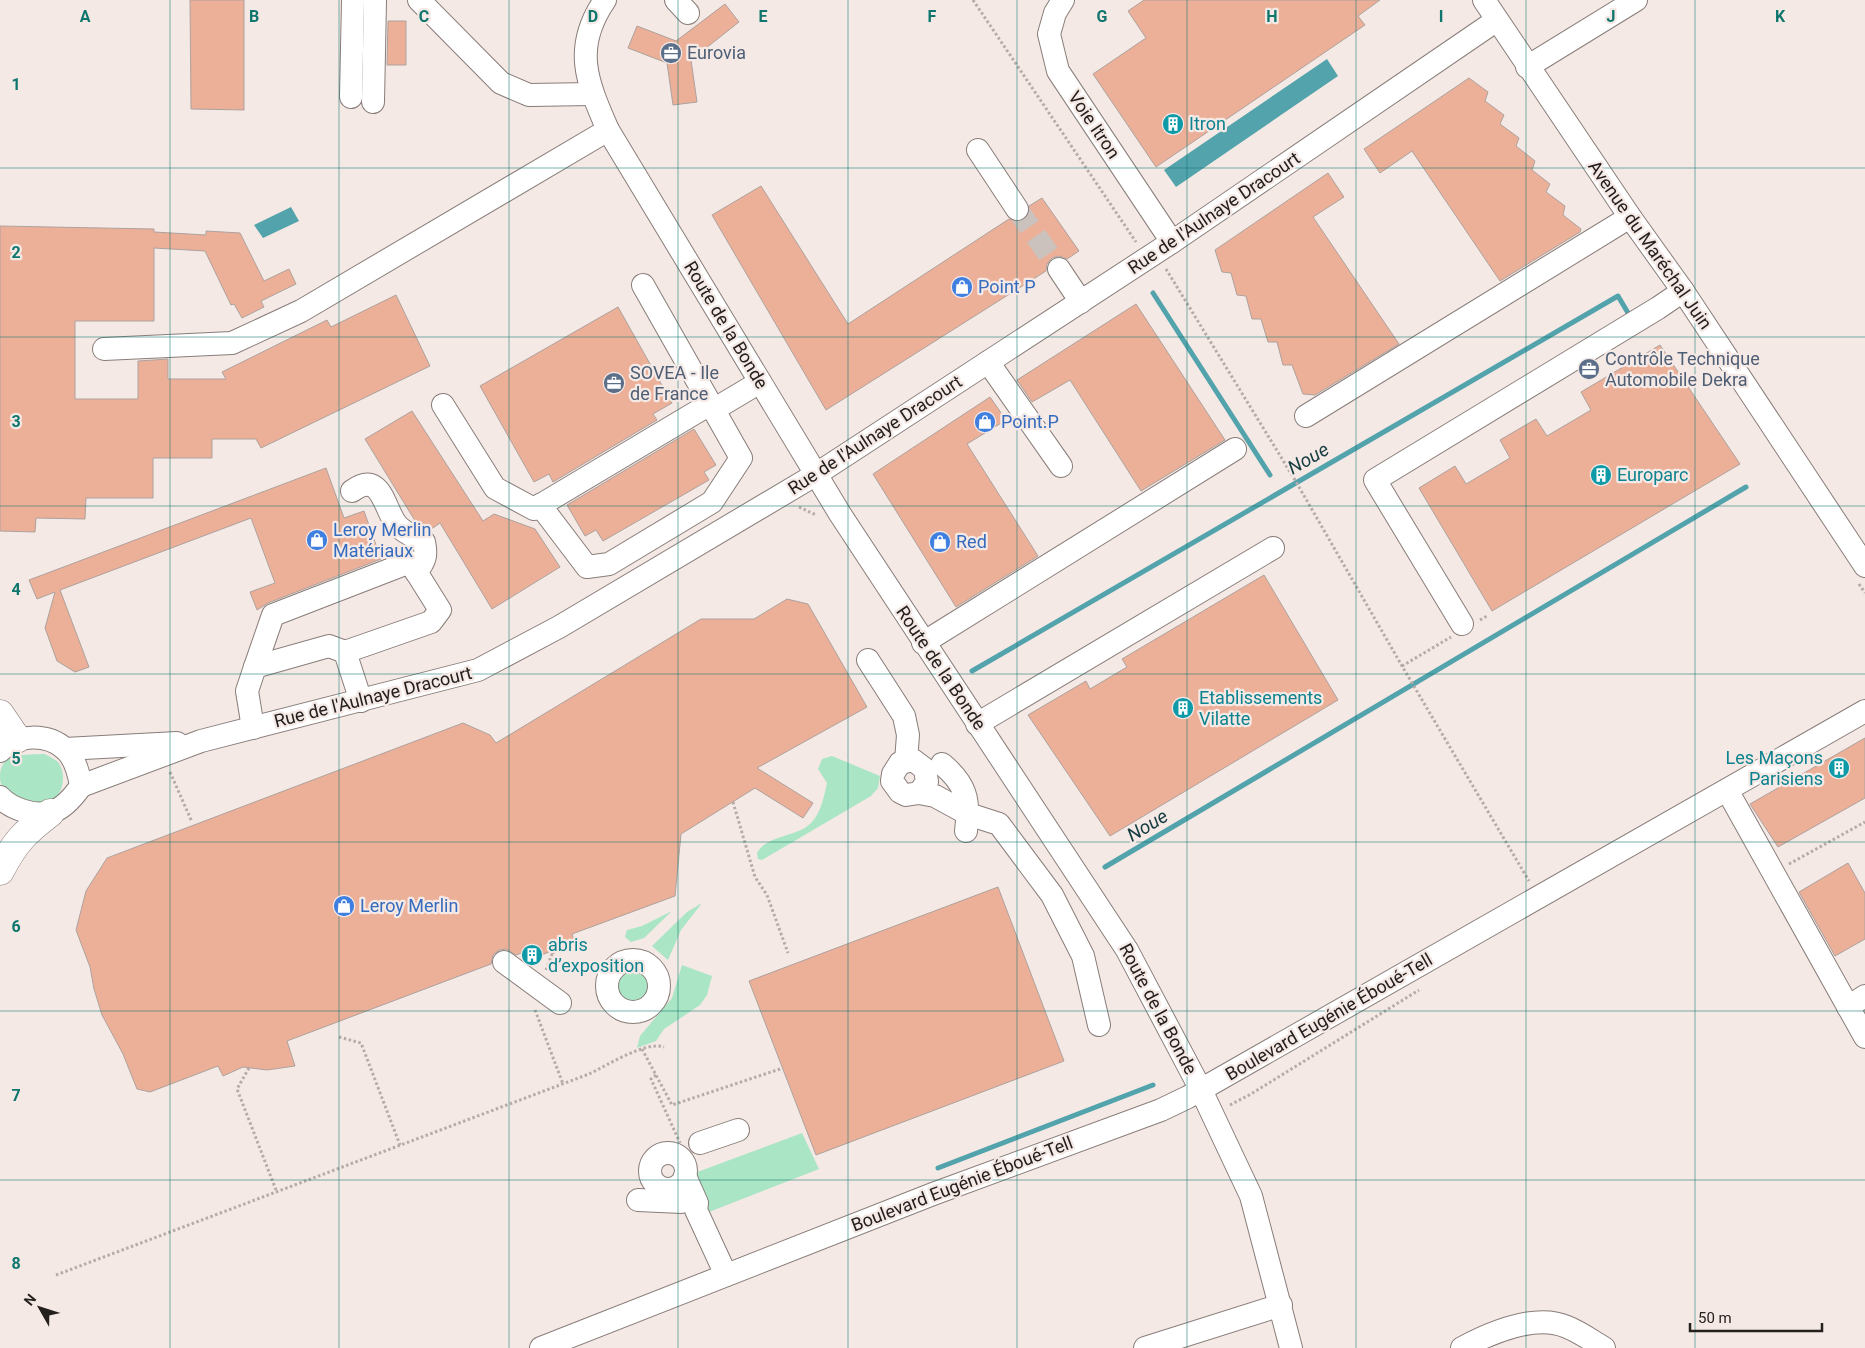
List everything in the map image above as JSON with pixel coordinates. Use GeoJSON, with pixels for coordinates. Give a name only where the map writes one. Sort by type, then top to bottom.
{"type":"FeatureCollection","features":[{"type":"Feature","properties":{"kind":"main road"},"geometry":{"type":"LineString","coordinates":[[0,714],[8,745]]}},
{"type":"Feature","properties":{"kind":"main road"},"geometry":{"type":"LineString","coordinates":[[0,871],[11,850],[24,833],[50,813]]}},
{"type":"Feature","properties":{"kind":"street"},"geometry":{"type":"LineString","coordinates":[[350,98],[353,0]]}},
{"type":"Feature","properties":{"kind":"street"},"geometry":{"type":"LineString","coordinates":[[419,0],[458,42],[502,83],[529,96],[592,94]]}},
{"type":"Feature","properties":{"kind":"street","name":"Route de la Bonde"},"geometry":{"type":"LineString","coordinates":[[605,0],[590,33],[586,50],[586,75],[608,130],[816,475],[923,643],[1128,950],[1201,1090],[1250,1196],[1281,1305],[1291,1348]]}},
{"type":"Feature","properties":{"kind":"street","name":"Voie Itron"},"geometry":{"type":"LineString","coordinates":[[1064,0],[1055,12],[1050,34],[1058,71],[1172,242]]}},
{"type":"Feature","properties":{"kind":"street","name":"Avenue du Maréchal Juin"},"geometry":{"type":"LineString","coordinates":[[1484,0],[1527,67],[1682,291],[1865,566]]}},
{"type":"Feature","properties":{"kind":"street"},"geometry":{"type":"LineString","coordinates":[[1527,67],[1636,0]]}},
{"type":"Feature","properties":{"kind":"street"},"geometry":{"type":"LineString","coordinates":[[373,102],[379,5]]}},
{"type":"Feature","properties":{"kind":"street","name":"Rue de l'Aulnaye Dracourt"},"geometry":{"type":"LineString","coordinates":[[81,786],[201,741],[361,702],[478,670],[559,627],[816,475],[1172,242],[1497,20]]}},
{"type":"Feature","properties":{"kind":"street"},"geometry":{"type":"LineString","coordinates":[[104,349],[232,343],[301,311],[608,130]]}},
{"type":"Feature","properties":{"kind":"street"},"geometry":{"type":"LineString","coordinates":[[978,150],[1017,209]]}},
{"type":"Feature","properties":{"kind":"street"},"geometry":{"type":"LineString","coordinates":[[1306,416],[1630,217]]}},
{"type":"Feature","properties":{"kind":"street"},"geometry":{"type":"LineString","coordinates":[[1059,269],[1080,302]]}},
{"type":"Feature","properties":{"kind":"street"},"geometry":{"type":"LineString","coordinates":[[540,505],[587,567],[609,564],[712,502],[741,458],[643,285]]}},
{"type":"Feature","properties":{"kind":"street"},"geometry":{"type":"LineString","coordinates":[[1465,627],[1375,480],[1650,313],[1682,291]]}},
{"type":"Feature","properties":{"kind":"street"},"geometry":{"type":"LineString","coordinates":[[988,362],[1061,466]]}},
{"type":"Feature","properties":{"kind":"street"},"geometry":{"type":"LineString","coordinates":[[443,405],[495,488],[534,508],[711,407],[760,382]]}},
{"type":"Feature","properties":{"kind":"street"},"geometry":{"type":"LineString","coordinates":[[923,643],[1235,449]]}},
{"type":"Feature","properties":{"kind":"street"},"geometry":{"type":"LineString","coordinates":[[352,491],[360,486],[374,486],[381,492],[392,519],[399,527],[424,542],[426,553],[423,564],[416,572]]}},
{"type":"Feature","properties":{"kind":"street"},"geometry":{"type":"LineString","coordinates":[[977,724],[1272,548]]}},
{"type":"Feature","properties":{"kind":"street"},"geometry":{"type":"LineString","coordinates":[[253,728],[247,691],[255,667],[273,615],[410,562],[440,610],[431,622],[345,652],[330,646],[255,667]]}},
{"type":"Feature","properties":{"kind":"street"},"geometry":{"type":"LineString","coordinates":[[345,652],[361,702]]}},
{"type":"Feature","properties":{"kind":"street"},"geometry":{"type":"LineString","coordinates":[[868,660],[904,716],[908,735],[906,761],[913,760],[925,768],[927,782],[919,793],[935,796],[967,823],[999,824],[1052,895],[1083,956],[1099,1025]]}},
{"type":"Feature","properties":{"kind":"street","name":"Boulevard Eugénie Éboué-Tell"},"geometry":{"type":"LineString","coordinates":[[541,1348],[934,1194],[1161,1110],[1201,1090],[1540,898],[1865,711]]}},
{"type":"Feature","properties":{"kind":"street"},"geometry":{"type":"LineString","coordinates":[[0,797],[6,804],[20,810],[50,813],[74,797],[81,786],[78,772],[66,749],[49,741],[30,737],[8,745]]}},
{"type":"Feature","properties":{"kind":"street","name":"Rue de l'Aulnaye Dracourt"},"geometry":{"type":"LineString","coordinates":[[66,749],[201,741]]}},
{"type":"Feature","properties":{"kind":"street"},"geometry":{"type":"LineString","coordinates":[[942,764],[954,774],[966,793],[967,823]]}},
{"type":"Feature","properties":{"kind":"street"},"geometry":{"type":"LineString","coordinates":[[1727,790],[1773,873],[1857,1002],[1865,1037]]}},
{"type":"Feature","properties":{"kind":"street"},"geometry":{"type":"LineString","coordinates":[[504,962],[560,1002]]}},
{"type":"Feature","properties":{"kind":"street"},"geometry":{"type":"LineString","coordinates":[[692,1146],[738,1130]]}},
{"type":"Feature","properties":{"kind":"street"},"geometry":{"type":"LineString","coordinates":[[685,1176],[697,1202],[696,1210],[726,1275]]}},
{"type":"Feature","properties":{"kind":"street"},"geometry":{"type":"LineString","coordinates":[[638,1200],[683,1202],[696,1210]]}},
{"type":"Feature","properties":{"kind":"street"},"geometry":{"type":"LineString","coordinates":[[1145,1348],[1281,1305]]}},
{"type":"Feature","properties":{"kind":"street"},"geometry":{"type":"LineString","coordinates":[[1462,1348],[1486,1335],[1530,1322],[1565,1326],[1604,1348]]}},
{"type":"Feature","properties":{"kind":"path"},"geometry":{"type":"LineString","coordinates":[[973,0],[1141,249]]}},
{"type":"Feature","properties":{"kind":"path"},"geometry":{"type":"LineString","coordinates":[[1163,265],[1295,480],[1402,666],[1540,898]]}},
{"type":"Feature","properties":{"kind":"path"},"geometry":{"type":"LineString","coordinates":[[1402,666],[1465,627],[1487,616]]}},
{"type":"Feature","properties":{"kind":"path"},"geometry":{"type":"LineString","coordinates":[[166,763],[192,822]]}},
{"type":"Feature","properties":{"kind":"path"},"geometry":{"type":"LineString","coordinates":[[733,802],[755,877],[766,894],[788,953]]}},
{"type":"Feature","properties":{"kind":"path"},"geometry":{"type":"LineString","coordinates":[[1773,873],[1865,822]]}},
{"type":"Feature","properties":{"kind":"path"},"geometry":{"type":"LineString","coordinates":[[339,1037],[361,1043],[400,1145]]}},
{"type":"Feature","properties":{"kind":"path"},"geometry":{"type":"LineString","coordinates":[[56,1275],[276,1190],[589,1074],[655,1044],[664,1047]]}},
{"type":"Feature","properties":{"kind":"path"},"geometry":{"type":"LineString","coordinates":[[642,1049],[672,1105],[783,1068]]}},
{"type":"Feature","properties":{"kind":"path"},"geometry":{"type":"LineString","coordinates":[[249,1068],[237,1089],[276,1190]]}},
{"type":"Feature","properties":{"kind":"path"},"geometry":{"type":"LineString","coordinates":[[656,1075],[651,1079],[692,1146]]}},
{"type":"Feature","properties":{"kind":"green space"},"geometry":{"type":"Polygon","coordinates":[[[45,754],[58,762],[63,773],[60,792],[51,801],[36,803],[17,796],[3,787],[0,776],[1,768],[9,759],[22,755],[45,754]]]}},
{"type":"Feature","properties":{"kind":"green space"},"geometry":{"type":"Polygon","coordinates":[[[832,756],[880,776],[878,788],[871,796],[762,860],[758,859],[757,853],[761,847],[775,839],[805,828],[814,819],[822,804],[827,783],[818,769],[822,759],[832,756]]]}},
{"type":"Feature","properties":{"kind":"green space"},"geometry":{"type":"Polygon","coordinates":[[[702,903],[681,930],[668,960],[652,946],[687,912],[702,903]]]}},
{"type":"Feature","properties":{"kind":"green space"},"geometry":{"type":"Polygon","coordinates":[[[672,911],[644,938],[631,942],[625,937],[627,930],[642,926],[672,911]]]}},
{"type":"Feature","properties":{"kind":"green space"},"geometry":{"type":"Polygon","coordinates":[[[682,965],[712,976],[707,995],[700,1005],[664,1029],[656,1041],[637,1048],[640,1036],[672,998],[682,965]]]}},
{"type":"Feature","properties":{"kind":"green space"},"geometry":{"type":"Polygon","coordinates":[[[633,966],[647,971],[652,985],[647,999],[633,1004],[619,999],[614,985],[619,971],[633,966]]]}},
{"type":"Feature","properties":{"kind":"green space"},"geometry":{"type":"Polygon","coordinates":[[[802,1133],[819,1169],[709,1212],[692,1174],[802,1133]]]}},
{"type":"Feature","properties":{"kind":"water"},"geometry":{"type":"Polygon","coordinates":[[[1327,59],[1338,76],[1176,187],[1164,170],[1327,59]]]}},
{"type":"Feature","properties":{"kind":"water"},"geometry":{"type":"Polygon","coordinates":[[[291,207],[299,221],[263,238],[254,225],[291,207]]]}},
{"type":"Feature","properties":{"kind":"building"},"geometry":{"type":"Polygon","coordinates":[[[190,0],[244,0],[244,110],[191,109],[190,0]]]}},
{"type":"Feature","properties":{"kind":"building","name":"Itron"},"geometry":{"type":"Polygon","coordinates":[[[1144,0],[1380,0],[1358,16],[1365,25],[1156,167],[1093,74],[1146,38],[1128,11],[1144,0]]]}},
{"type":"Feature","properties":{"kind":"building"},"geometry":{"type":"Polygon","coordinates":[[[725,4],[739,22],[691,60],[697,102],[673,105],[667,63],[628,48],[637,26],[676,41],[725,4]]]}},
{"type":"Feature","properties":{"kind":"building"},"geometry":{"type":"Polygon","coordinates":[[[388,21],[406,21],[406,65],[387,65],[388,21]]]}},
{"type":"Feature","properties":{"kind":"building"},"geometry":{"type":"Polygon","coordinates":[[[1469,78],[1488,92],[1485,101],[1504,115],[1500,124],[1519,138],[1516,146],[1535,161],[1532,170],[1550,184],[1546,192],[1565,206],[1563,215],[1581,229],[1580,232],[1500,281],[1412,151],[1380,173],[1364,149],[1469,78]]]}},
{"type":"Feature","properties":{"kind":"building"},"geometry":{"type":"Polygon","coordinates":[[[1328,173],[1344,197],[1313,217],[1399,344],[1315,395],[1303,394],[1292,365],[1283,365],[1277,342],[1268,342],[1261,319],[1252,319],[1246,296],[1237,295],[1231,273],[1222,272],[1215,250],[1328,173]]]}},
{"type":"Feature","properties":{"kind":"building","name":"Point P"},"geometry":{"type":"Polygon","coordinates":[[[761,186],[848,324],[1009,219],[1017,222],[1024,220],[1029,214],[1029,206],[1042,198],[1079,251],[1067,259],[1059,256],[1052,258],[1047,264],[1046,271],[826,410],[712,215],[761,186]]]}},
{"type":"Feature","properties":{"kind":"building"},"geometry":{"type":"Polygon","coordinates":[[[0,226],[154,229],[154,232],[206,235],[206,231],[240,233],[264,281],[289,269],[296,284],[261,301],[264,307],[242,318],[234,304],[231,305],[205,251],[154,248],[154,321],[75,321],[75,399],[138,399],[138,361],[168,359],[168,379],[226,379],[222,372],[327,320],[331,327],[396,295],[430,366],[261,448],[256,439],[212,439],[212,458],[153,458],[153,498],[86,498],[85,519],[36,518],[35,532],[0,531],[0,226]]]}},
{"type":"Feature","properties":{"kind":"building"},"geometry":{"type":"Polygon","coordinates":[[[1136,304],[1225,440],[1141,491],[1070,380],[1032,402],[1017,380],[1136,304]]]}},
{"type":"Feature","properties":{"kind":"building"},"geometry":{"type":"Polygon","coordinates":[[[618,307],[672,403],[653,414],[657,420],[553,482],[549,474],[534,482],[480,386],[618,307]]]}},
{"type":"Feature","properties":{"kind":"building","name":"Europarc"},"geometry":{"type":"Polygon","coordinates":[[[1660,345],[1740,464],[1492,611],[1419,488],[1455,466],[1466,484],[1510,458],[1500,440],[1536,419],[1547,436],[1591,410],[1581,392],[1660,345]]]}},
{"type":"Feature","properties":{"kind":"building"},"geometry":{"type":"Polygon","coordinates":[[[990,397],[1006,420],[967,444],[1038,556],[956,607],[873,474],[990,397]]]}},
{"type":"Feature","properties":{"kind":"building"},"geometry":{"type":"Polygon","coordinates":[[[412,411],[483,521],[494,514],[535,529],[560,567],[492,609],[440,523],[430,530],[417,524],[365,439],[412,411]]]}},
{"type":"Feature","properties":{"kind":"building"},"geometry":{"type":"Polygon","coordinates":[[[694,429],[716,465],[704,472],[709,480],[603,541],[596,530],[585,536],[567,505],[694,429]]]}},
{"type":"Feature","properties":{"kind":"building"},"geometry":{"type":"Polygon","coordinates":[[[326,468],[344,518],[364,511],[381,559],[268,603],[257,610],[250,592],[275,583],[251,518],[60,590],[89,667],[75,672],[57,661],[45,628],[55,592],[37,599],[29,580],[326,468]]]}},
{"type":"Feature","properties":{"kind":"building","name":"Etablissements Vilatte"},"geometry":{"type":"Polygon","coordinates":[[[1264,575],[1338,700],[1110,836],[1028,715],[1086,681],[1090,689],[1127,667],[1122,659],[1264,575]]]}},
{"type":"Feature","properties":{"kind":"building","name":"Leroy Merlin"},"geometry":{"type":"Polygon","coordinates":[[[787,599],[808,604],[867,707],[757,768],[813,803],[803,818],[755,788],[681,834],[675,896],[572,934],[576,944],[552,954],[551,951],[528,961],[524,952],[516,955],[506,949],[499,950],[493,955],[491,964],[287,1041],[295,1066],[267,1070],[243,1067],[223,1076],[218,1066],[150,1092],[137,1089],[123,1054],[102,1015],[90,967],[76,930],[86,891],[107,858],[463,723],[490,735],[496,743],[701,619],[754,619],[787,599]]]}},
{"type":"Feature","properties":{"kind":"building","name":"Les Maçons Parisiens"},"geometry":{"type":"Polygon","coordinates":[[[1865,738],[1865,798],[1778,847],[1750,804],[1865,738]]]}},
{"type":"Feature","properties":{"kind":"building"},"geometry":{"type":"Polygon","coordinates":[[[1848,863],[1865,893],[1865,939],[1835,956],[1799,892],[1848,863]]]}},
{"type":"Feature","properties":{"kind":"building"},"geometry":{"type":"Polygon","coordinates":[[[998,887],[1064,1061],[816,1155],[749,981],[998,887]]]}},
{"type":"Feature","properties":{"kind":"waterway","name":"Noue"},"geometry":{"type":"LineString","coordinates":[[1153,293],[1270,475]]}},
{"type":"Feature","properties":{"kind":"waterway","name":"Noue"},"geometry":{"type":"LineString","coordinates":[[972,671],[1618,296],[1631,318]]}},
{"type":"Feature","properties":{"kind":"waterway","name":"Noue"},"geometry":{"type":"LineString","coordinates":[[1105,867],[1746,487]]}},
{"type":"Feature","properties":{"kind":"waterway","name":"Noue"},"geometry":{"type":"LineString","coordinates":[[938,1168],[1153,1085]]}},
{"type":"Feature","properties":{"kind":"tunnel"},"geometry":{"type":"LineString","coordinates":[[1017,209],[1059,269]]}},
{"type":"Feature","properties":{"kind":"place","name":"Eurovia"},"geometry":{"type":"Point","coordinates":[671,53]}},
{"type":"Feature","properties":{"kind":"place","name":"Itron"},"geometry":{"type":"Point","coordinates":[1173,124]}},
{"type":"Feature","properties":{"kind":"place","name":"Point P"},"geometry":{"type":"Point","coordinates":[962,287]}},
{"type":"Feature","properties":{"kind":"place","name":"Contrôle Technique Automobile Dekra"},"geometry":{"type":"Point","coordinates":[1589,369]}},
{"type":"Feature","properties":{"kind":"place","name":"SOVEA - Ile de France"},"geometry":{"type":"Point","coordinates":[614,383]}},
{"type":"Feature","properties":{"kind":"place","name":"Point.P"},"geometry":{"type":"Point","coordinates":[985,422]}},
{"type":"Feature","properties":{"kind":"place","name":"Europarc"},"geometry":{"type":"Point","coordinates":[1601,475]}},
{"type":"Feature","properties":{"kind":"place","name":"Leroy Merlin Matériaux"},"geometry":{"type":"Point","coordinates":[317,540]}},
{"type":"Feature","properties":{"kind":"place","name":"Red"},"geometry":{"type":"Point","coordinates":[940,542]}},
{"type":"Feature","properties":{"kind":"place","name":"Etablissements Vilatte"},"geometry":{"type":"Point","coordinates":[1183,708]}},
{"type":"Feature","properties":{"kind":"place","name":"Les Maçons Parisiens"},"geometry":{"type":"Point","coordinates":[1839,768]}},
{"type":"Feature","properties":{"kind":"place","name":"Leroy Merlin"},"geometry":{"type":"Point","coordinates":[344,906]}},
{"type":"Feature","properties":{"kind":"place","name":"abris d’exposition"},"geometry":{"type":"Point","coordinates":[532,955]}}]}
